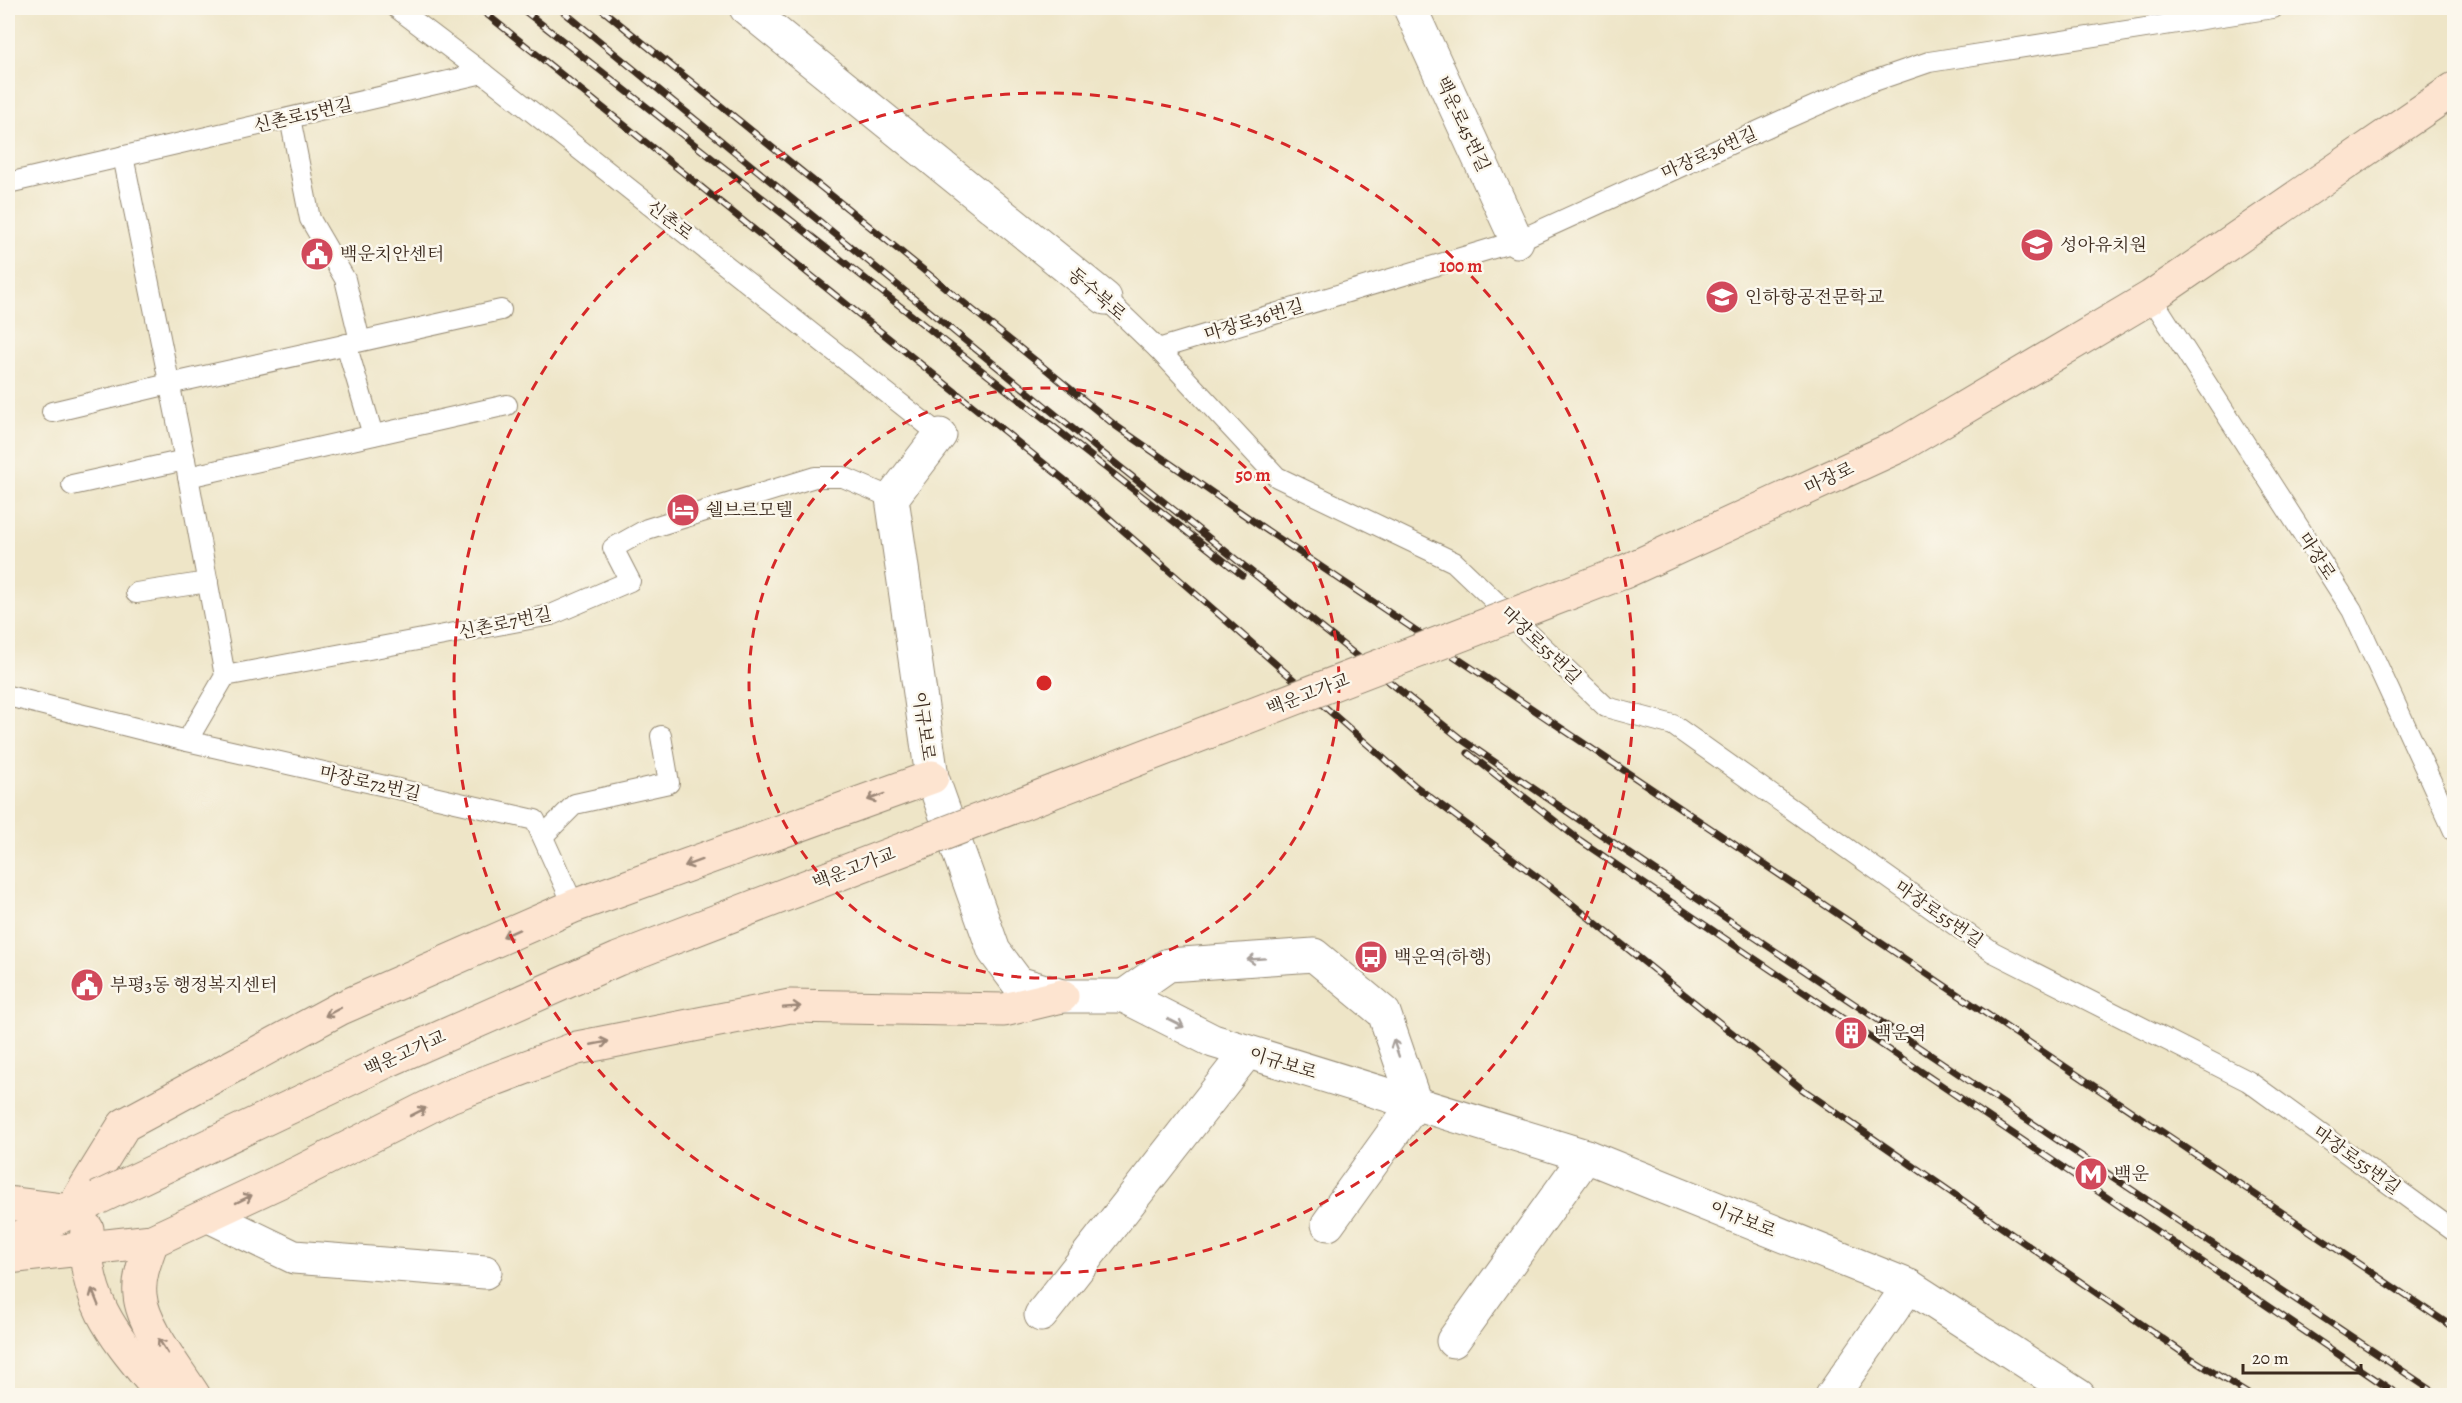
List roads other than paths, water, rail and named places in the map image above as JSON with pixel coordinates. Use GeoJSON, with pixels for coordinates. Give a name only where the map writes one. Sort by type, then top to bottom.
{"type":"FeatureCollection","features":[{"type":"Feature","properties":{"kind":"main road","name":"마장로"},"geometry":{"type":"LineString","coordinates":[[1624,572],[1900,446],[2151,297],[2454,89]]}},
{"type":"Feature","properties":{"kind":"main road","name":"백운고가교"},"geometry":{"type":"LineString","coordinates":[[84,1204],[387,1061],[618,959],[1624,572]]}},
{"type":"Feature","properties":{"kind":"main road"},"geometry":{"type":"LineString","coordinates":[[8,1243],[84,1204],[124,1125],[339,1009],[574,906],[932,777]]}},
{"type":"Feature","properties":{"kind":"main road"},"geometry":{"type":"LineString","coordinates":[[8,1257],[153,1241],[450,1096],[577,1048],[790,1006],[1004,1010],[1062,996]]}},
{"type":"Feature","properties":{"kind":"main road"},"geometry":{"type":"LineString","coordinates":[[8,1203],[84,1204]]}},
{"type":"Feature","properties":{"kind":"main road"},"geometry":{"type":"LineString","coordinates":[[84,1204],[88,1222],[85,1250],[92,1291],[110,1330],[164,1395]]}},
{"type":"Feature","properties":{"kind":"main road"},"geometry":{"type":"LineString","coordinates":[[153,1241],[144,1261],[140,1294],[145,1318],[194,1395]]}},
{"type":"Feature","properties":{"kind":"street","name":"동수북로"},"geometry":{"type":"LineString","coordinates":[[746,8],[1105,298]]}},
{"type":"Feature","properties":{"kind":"street","name":"백운로45번길"},"geometry":{"type":"LineString","coordinates":[[1410,8],[1517,241]]}},
{"type":"Feature","properties":{"kind":"street"},"geometry":{"type":"LineString","coordinates":[[892,498],[940,435]]}},
{"type":"Feature","properties":{"kind":"street","name":"이규보로"},"geometry":{"type":"LineString","coordinates":[[892,498],[932,777],[994,951],[1018,983],[1062,996],[1124,996],[1213,1041],[1586,1156],[1909,1287],[2079,1395]]}},
{"type":"Feature","properties":{"kind":"street"},"geometry":{"type":"LineString","coordinates":[[1124,996],[1168,965],[1314,955],[1384,1013],[1416,1103],[1328,1224]]}},
{"type":"Feature","properties":{"kind":"street"},"geometry":{"type":"LineString","coordinates":[[1041,1315],[1247,1052]]}},
{"type":"Feature","properties":{"kind":"street"},"geometry":{"type":"LineString","coordinates":[[1453,1341],[1586,1156]]}},
{"type":"Feature","properties":{"kind":"street"},"geometry":{"type":"LineString","coordinates":[[208,1216],[294,1257],[485,1272]]}},
{"type":"Feature","properties":{"kind":"street"},"geometry":{"type":"LineString","coordinates":[[1832,1395],[1909,1287]]}},
{"type":"Feature","properties":{"kind":"lane","name":"신촌로"},"geometry":{"type":"LineString","coordinates":[[397,8],[483,73],[940,435]]}},
{"type":"Feature","properties":{"kind":"lane","name":"마장로36번길"},"geometry":{"type":"LineString","coordinates":[[1158,350],[1517,241],[1865,84],[1929,62],[2273,8]]}},
{"type":"Feature","properties":{"kind":"lane","name":"신촌로15번길"},"geometry":{"type":"LineString","coordinates":[[8,183],[483,73]]}},
{"type":"Feature","properties":{"kind":"lane"},"geometry":{"type":"LineString","coordinates":[[290,118],[310,219],[345,279],[353,343],[373,435]]}},
{"type":"Feature","properties":{"kind":"lane"},"geometry":{"type":"LineString","coordinates":[[123,156],[225,676],[187,741]]}},
{"type":"Feature","properties":{"kind":"lane","name":"마장로"},"geometry":{"type":"LineString","coordinates":[[2151,297],[2352,610],[2454,831]]}},
{"type":"Feature","properties":{"kind":"lane","name":"동수북로"},"geometry":{"type":"LineString","coordinates":[[1105,298],[1158,350],[1277,477],[1454,562]]}},
{"type":"Feature","properties":{"kind":"lane"},"geometry":{"type":"LineString","coordinates":[[52,412],[501,310]]}},
{"type":"Feature","properties":{"kind":"lane"},"geometry":{"type":"LineString","coordinates":[[72,485],[186,468],[373,435],[507,405]]}},
{"type":"Feature","properties":{"kind":"lane","name":"신촌로7번길"},"geometry":{"type":"LineString","coordinates":[[225,676],[551,615],[630,581],[613,548],[647,529],[815,477],[843,477],[892,498]]}},
{"type":"Feature","properties":{"kind":"lane","name":"마장로55번길"},"geometry":{"type":"LineString","coordinates":[[1454,562],[1606,707],[1673,725],[1993,952],[2248,1080],[2454,1231]]}},
{"type":"Feature","properties":{"kind":"lane"},"geometry":{"type":"LineString","coordinates":[[136,593],[208,582]]}},
{"type":"Feature","properties":{"kind":"lane","name":"마장로72번길"},"geometry":{"type":"LineString","coordinates":[[8,696],[187,741],[535,820],[574,906]]}},
{"type":"Feature","properties":{"kind":"lane"},"geometry":{"type":"LineString","coordinates":[[543,836],[575,804],[669,783],[661,736]]}},
{"type":"Feature","properties":{"kind":"railway"},"geometry":{"type":"LineString","coordinates":[[479,8],[1077,490],[1414,785],[1552,888],[1802,1089],[2189,1357],[2251,1396]]}},
{"type":"Feature","properties":{"kind":"railway"},"geometry":{"type":"LineString","coordinates":[[521,8],[1242,575]]}},
{"type":"Feature","properties":{"kind":"railway"},"geometry":{"type":"LineString","coordinates":[[559,8],[1105,455],[1461,739],[2440,1396]]}},
{"type":"Feature","properties":{"kind":"railway"},"geometry":{"type":"LineString","coordinates":[[600,8],[1116,426],[1256,523],[2454,1328]]}},
{"type":"Feature","properties":{"kind":"railway"},"geometry":{"type":"LineString","coordinates":[[1468,753],[1578,839],[2400,1396]]}},
{"type":"Feature","properties":{"kind":"place","name":"성아유치원"},"geometry":{"type":"Point","coordinates":[2037,245]}},
{"type":"Feature","properties":{"kind":"place","name":"백운치안센터"},"geometry":{"type":"Point","coordinates":[317,254]}},
{"type":"Feature","properties":{"kind":"place","name":"인하항공전문학교"},"geometry":{"type":"Point","coordinates":[1722,297]}},
{"type":"Feature","properties":{"kind":"place","name":"쉘브르모텔"},"geometry":{"type":"Point","coordinates":[683,510]}},
{"type":"Feature","properties":{"kind":"place","name":"백운역(하행)"},"geometry":{"type":"Point","coordinates":[1371,957]}},
{"type":"Feature","properties":{"kind":"place","name":"부평3동 행정복지센터"},"geometry":{"type":"Point","coordinates":[87,985]}},
{"type":"Feature","properties":{"kind":"place","name":"백운역"},"geometry":{"type":"Point","coordinates":[1851,1033]}},
{"type":"Feature","properties":{"kind":"place","name":"백운"},"geometry":{"type":"Point","coordinates":[2091,1174]}}]}
